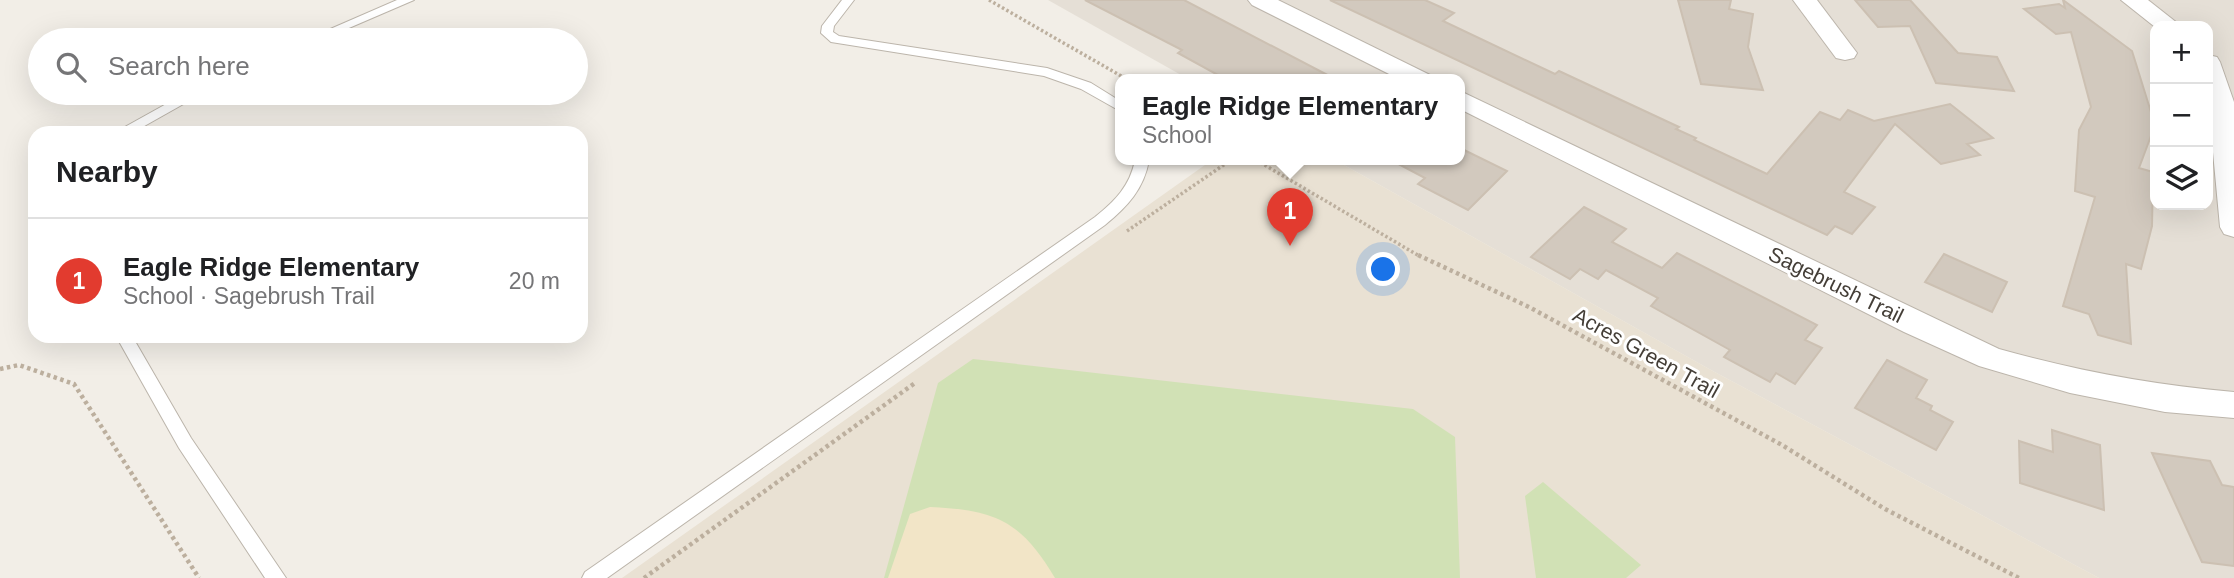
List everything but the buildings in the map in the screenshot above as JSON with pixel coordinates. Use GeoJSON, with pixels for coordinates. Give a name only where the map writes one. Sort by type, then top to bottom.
{"type":"FeatureCollection","features":[{"type":"Feature","properties":{"kind":"street"},"geometry":{"type":"LineString","coordinates":[[1260,0],[1409,74]]}},
{"type":"Feature","properties":{"kind":"street"},"geometry":{"type":"LineString","coordinates":[[1805,0],[1845,53]]}},
{"type":"Feature","properties":{"kind":"street"},"geometry":{"type":"LineString","coordinates":[[2133,0],[2162,21]]}},
{"type":"Feature","properties":{"kind":"street"},"geometry":{"type":"LineString","coordinates":[[2213,62],[2234,64]]}},
{"type":"Feature","properties":{"kind":"street"},"geometry":{"type":"LineString","coordinates":[[2213,77],[2223,107],[2234,227]]}},
{"type":"Feature","properties":{"kind":"street","name":"Sagebrush Trail"},"geometry":{"type":"LineString","coordinates":[[1465,101],[1915,324],[1990,358],[2070,381],[2165,399],[2234,405]]}},
{"type":"Feature","properties":{"kind":"lane"},"geometry":{"type":"LineString","coordinates":[[340,28],[408,0]]}},
{"type":"Feature","properties":{"kind":"lane"},"geometry":{"type":"LineString","coordinates":[[848,0],[828,26],[827,33],[835,39],[1048,72],[1086,86],[1115,104]]}},
{"type":"Feature","properties":{"kind":"lane"},"geometry":{"type":"LineString","coordinates":[[134,126],[174,105]]}},
{"type":"Feature","properties":{"kind":"lane"},"geometry":{"type":"LineString","coordinates":[[592,578],[1101,221],[1123,202],[1137,182],[1141,165]]}},
{"type":"Feature","properties":{"kind":"lane"},"geometry":{"type":"LineString","coordinates":[[128,343],[185,443],[276,578]]}},
{"type":"Feature","properties":{"kind":"path"},"geometry":{"type":"LineString","coordinates":[[989,0],[1117,74]]}},
{"type":"Feature","properties":{"kind":"path"},"geometry":{"type":"LineString","coordinates":[[1123,233],[1224,165]]}},
{"type":"Feature","properties":{"kind":"path","name":"Acres Green Trail"},"geometry":{"type":"LineString","coordinates":[[1265,165],[1431,262],[1529,307],[1782,444],[1885,509],[2019,578]]}},
{"type":"Feature","properties":{"kind":"path"},"geometry":{"type":"LineString","coordinates":[[0,369],[19,365],[74,384],[199,578]]}},
{"type":"Feature","properties":{"kind":"path"},"geometry":{"type":"LineString","coordinates":[[645,578],[923,378]]}},
{"type":"Feature","properties":{"kind":"shaded area"},"geometry":{"type":"Polygon","coordinates":[[[1048,0],[2234,0],[2234,578],[2099,578],[1711,370],[1344,165],[1465,165],[1465,74],[1179,74],[1048,0]]]}},
{"type":"Feature","properties":{"kind":"shaded area"},"geometry":{"type":"Polygon","coordinates":[[[1205,165],[1344,165],[1711,370],[2099,578],[622,578],[1205,165]]]}},
{"type":"Feature","properties":{"kind":"green space"},"geometry":{"type":"Polygon","coordinates":[[[973,359],[1413,409],[1455,437],[1460,578],[884,578],[938,383],[973,359]]]}},
{"type":"Feature","properties":{"kind":"green space"},"geometry":{"type":"Polygon","coordinates":[[[1543,482],[1641,565],[1626,578],[1536,578],[1525,496],[1543,482]]]}},
{"type":"Feature","properties":{"kind":"sand"},"geometry":{"type":"Polygon","coordinates":[[[930,507],[973,511],[1004,522],[1030,543],[1055,578],[888,578],[910,514],[930,507]]]}},
{"type":"Feature","properties":{"kind":"place","name":"Eagle Ridge Elementary"},"geometry":{"type":"Point","coordinates":[1290,246]}}]}
